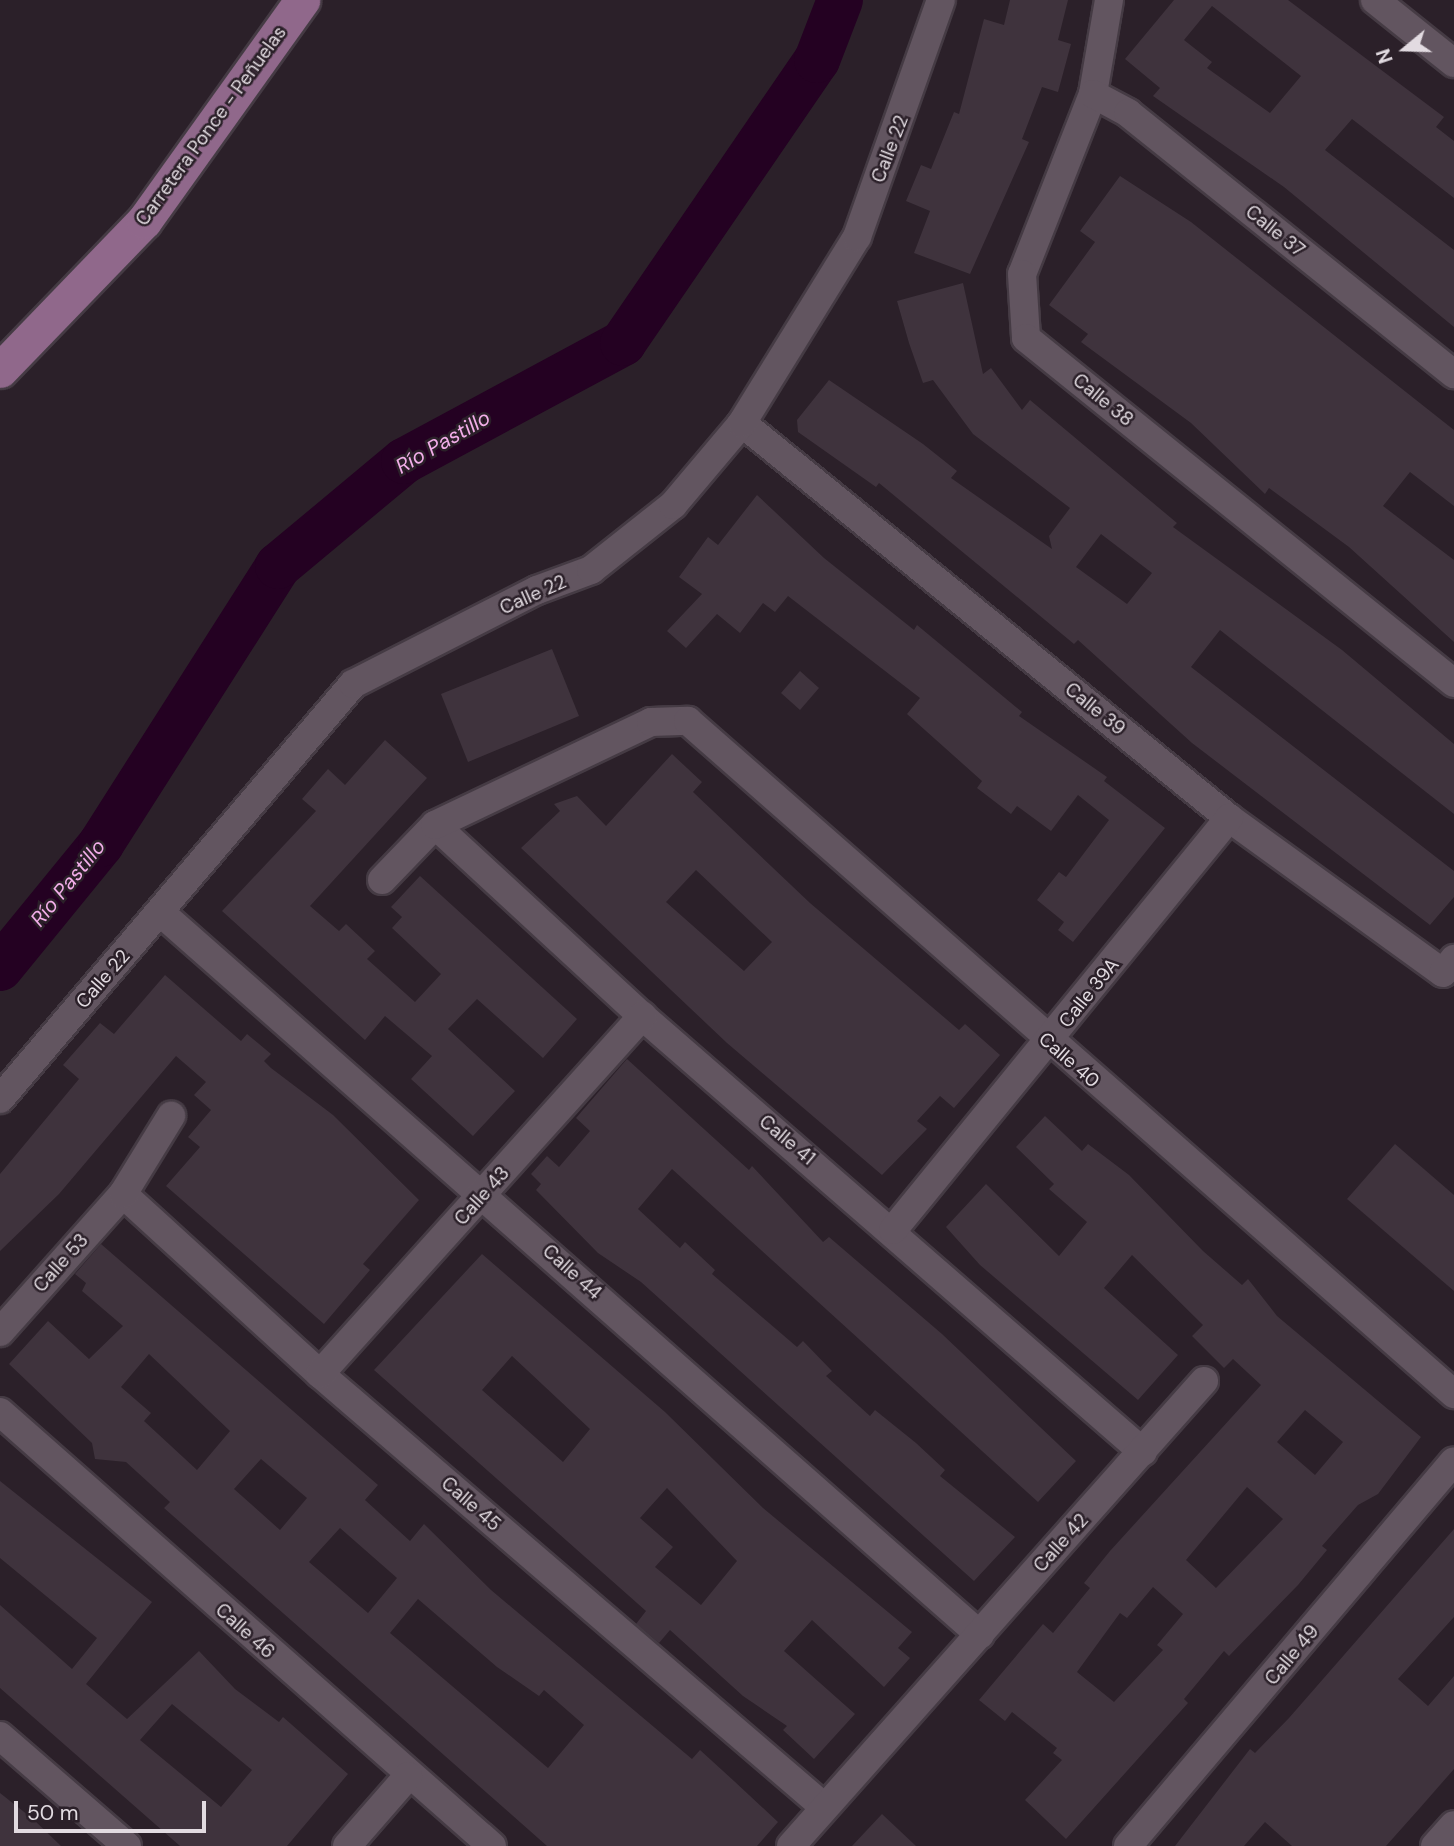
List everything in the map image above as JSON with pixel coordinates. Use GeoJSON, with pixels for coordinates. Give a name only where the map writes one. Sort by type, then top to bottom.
{"type":"FeatureCollection","features":[{"type":"Feature","properties":{"kind":"main road","name":"Carretera Ponce - Peñuelas"},"geometry":{"type":"LineString","coordinates":[[0,370],[144,221],[302,0]]}},
{"type":"Feature","properties":{"kind":"street","name":"Calle 22"},"geometry":{"type":"LineString","coordinates":[[0,1098],[354,684],[537,590],[591,570],[673,505],[742,423],[857,237],[941,0]]}},
{"type":"Feature","properties":{"kind":"street","name":"Calle 38"},"geometry":{"type":"LineString","coordinates":[[1109,0],[1093,94],[1023,274],[1026,338],[1454,683]]}},
{"type":"Feature","properties":{"kind":"street"},"geometry":{"type":"LineString","coordinates":[[1375,0],[1454,63]]}},
{"type":"Feature","properties":{"kind":"street","name":"Calle 37"},"geometry":{"type":"LineString","coordinates":[[1093,94],[1128,113],[1454,374]]}},
{"type":"Feature","properties":{"kind":"street","name":"Calle 39"},"geometry":{"type":"LineString","coordinates":[[742,423],[1229,818],[1443,973],[1454,960]]}},
{"type":"Feature","properties":{"kind":"street","name":"Calle 40"},"geometry":{"type":"LineString","coordinates":[[435,825],[651,722],[688,721],[1049,1043],[1454,1394]]}},
{"type":"Feature","properties":{"kind":"street","name":"Calle 39A"},"geometry":{"type":"LineString","coordinates":[[893,1230],[1049,1043],[1229,818]]}},
{"type":"Feature","properties":{"kind":"street"},"geometry":{"type":"LineString","coordinates":[[382,880],[435,825]]}},
{"type":"Feature","properties":{"kind":"street","name":"Calle 41"},"geometry":{"type":"LineString","coordinates":[[435,825],[642,1016],[893,1230],[1143,1452]]}},
{"type":"Feature","properties":{"kind":"street","name":"Calle 44"},"geometry":{"type":"LineString","coordinates":[[160,912],[484,1194],[981,1635]]}},
{"type":"Feature","properties":{"kind":"street","name":"Calle 43"},"geometry":{"type":"LineString","coordinates":[[320,1374],[642,1016]]}},
{"type":"Feature","properties":{"kind":"street","name":"Calle 53"},"geometry":{"type":"LineString","coordinates":[[0,1332],[123,1194],[171,1116]]}},
{"type":"Feature","properties":{"kind":"street","name":"Calle 45"},"geometry":{"type":"LineString","coordinates":[[123,1194],[320,1374],[824,1807]]}},
{"type":"Feature","properties":{"kind":"street","name":"Calle 42"},"geometry":{"type":"LineString","coordinates":[[791,1846],[1204,1381]]}},
{"type":"Feature","properties":{"kind":"street","name":"Calle 46"},"geometry":{"type":"LineString","coordinates":[[0,1412],[408,1776],[492,1846]]}},
{"type":"Feature","properties":{"kind":"street","name":"Calle 49"},"geometry":{"type":"LineString","coordinates":[[1128,1846],[1454,1461]]}},
{"type":"Feature","properties":{"kind":"street"},"geometry":{"type":"LineString","coordinates":[[0,1736],[127,1846]]}},
{"type":"Feature","properties":{"kind":"street"},"geometry":{"type":"LineString","coordinates":[[347,1846],[408,1776]]}},
{"type":"Feature","properties":{"kind":"street"},"geometry":{"type":"LineString","coordinates":[[1435,1846],[1454,1825]]}},
{"type":"Feature","properties":{"kind":"building"},"geometry":{"type":"Polygon","coordinates":[[[1010,0],[1068,0],[1058,40],[1071,44],[1058,92],[1042,87],[1022,139],[1029,142],[970,274],[914,253],[930,211],[906,201],[921,165],[931,169],[954,112],[959,114],[984,19],[1004,25],[1010,0]]]}},
{"type":"Feature","properties":{"kind":"building"},"geometry":{"type":"Polygon","coordinates":[[[1174,0],[1288,0],[1444,117],[1436,127],[1454,141],[1454,198],[1352,119],[1325,150],[1454,250],[1454,327],[1284,187],[1153,96],[1160,88],[1125,59],[1174,0]],[[1212,6],[1184,40],[1212,62],[1207,68],[1270,113],[1301,76],[1212,6]]]}},
{"type":"Feature","properties":{"kind":"building"},"geometry":{"type":"Polygon","coordinates":[[[1120,176],[1191,222],[1454,430],[1454,506],[1410,472],[1383,506],[1454,560],[1454,642],[1349,547],[1269,488],[1265,494],[1191,423],[1081,342],[1088,334],[1049,305],[1095,242],[1080,231],[1120,176]]]}},
{"type":"Feature","properties":{"kind":"building"},"geometry":{"type":"Polygon","coordinates":[[[963,283],[983,374],[991,368],[1022,410],[1030,400],[1177,523],[1173,527],[1342,650],[1454,744],[1454,814],[1220,630],[1191,667],[1454,871],[1454,897],[1430,925],[1192,743],[1078,640],[1074,644],[879,483],[876,487],[798,432],[797,420],[829,380],[923,444],[957,471],[951,478],[1052,549],[1049,536],[1070,508],[973,434],[933,380],[923,383],[897,301],[963,283]],[[1101,534],[1076,567],[1127,604],[1152,573],[1101,534]]]}},
{"type":"Feature","properties":{"kind":"building"},"geometry":{"type":"Polygon","coordinates":[[[757,495],[824,558],[914,630],[917,625],[1022,712],[1019,716],[1107,777],[1104,781],[1165,828],[1073,942],[1058,930],[1064,922],[1037,900],[1059,872],[1066,877],[1109,820],[1078,795],[1051,831],[1017,806],[1011,814],[977,788],[982,781],[907,714],[920,698],[788,596],[775,612],[763,603],[740,633],[717,614],[686,648],[667,631],[702,594],[679,577],[708,537],[718,545],[757,495]]]}},
{"type":"Feature","properties":{"kind":"building"},"geometry":{"type":"Polygon","coordinates":[[[552,649],[579,716],[468,762],[441,694],[552,649]]]}},
{"type":"Feature","properties":{"kind":"building"},"geometry":{"type":"Polygon","coordinates":[[[800,671],[819,688],[800,710],[781,693],[800,671]]]}},
{"type":"Feature","properties":{"kind":"building"},"geometry":{"type":"Polygon","coordinates":[[[385,740],[427,778],[310,906],[339,931],[346,924],[375,951],[367,959],[415,1002],[441,974],[392,928],[402,917],[391,907],[420,876],[577,1019],[543,1058],[477,999],[448,1029],[515,1091],[473,1136],[411,1079],[432,1056],[385,1016],[365,1040],[222,911],[316,811],[302,799],[328,769],[345,785],[385,740]]]}},
{"type":"Feature","properties":{"kind":"building"},"geometry":{"type":"Polygon","coordinates":[[[672,754],[702,782],[693,792],[810,903],[959,1030],[965,1024],[1000,1055],[954,1108],[940,1096],[917,1121],[927,1129],[882,1175],[727,1043],[521,848],[560,811],[554,804],[577,796],[606,826],[672,754]],[[696,870],[666,902],[744,971],[772,942],[696,870]]]}},
{"type":"Feature","properties":{"kind":"building"},"geometry":{"type":"Polygon","coordinates":[[[165,975],[241,1041],[247,1034],[271,1054],[264,1061],[271,1068],[333,1115],[419,1200],[363,1264],[370,1270],[324,1324],[166,1186],[200,1147],[188,1137],[211,1110],[194,1095],[206,1082],[176,1056],[59,1194],[0,1251],[0,1174],[79,1079],[63,1065],[100,1023],[114,1034],[165,975]]]}},
{"type":"Feature","properties":{"kind":"building"},"geometry":{"type":"Polygon","coordinates":[[[627,1059],[749,1170],[752,1166],[823,1242],[829,1237],[942,1334],[1076,1461],[1038,1502],[672,1169],[638,1209],[680,1248],[685,1242],[715,1270],[712,1274],[797,1347],[803,1341],[832,1371],[826,1376],[870,1416],[875,1410],[916,1443],[945,1470],[940,1476],[1015,1537],[974,1581],[641,1282],[598,1253],[536,1190],[541,1184],[531,1174],[547,1156],[559,1167],[590,1131],[576,1118],[627,1059]]]}},
{"type":"Feature","properties":{"kind":"building"},"geometry":{"type":"Polygon","coordinates":[[[1045,1116],[1082,1151],[1088,1144],[1129,1175],[1203,1251],[1242,1285],[1248,1279],[1277,1316],[1421,1437],[1378,1494],[1358,1505],[1322,1546],[1327,1550],[1298,1585],[1229,1656],[1224,1651],[1184,1699],[1188,1703],[1066,1839],[1025,1800],[1062,1760],[1053,1753],[1057,1748],[1012,1712],[1005,1721],[979,1700],[1043,1624],[1053,1633],[1090,1588],[1084,1583],[1110,1551],[1261,1385],[1233,1359],[1224,1368],[1192,1336],[1203,1325],[1132,1255],[1104,1288],[1178,1355],[1138,1400],[980,1265],[946,1227],[986,1184],[1059,1256],[1087,1222],[1049,1189],[1054,1184],[1016,1147],[1045,1116]],[[1305,1410],[1277,1442],[1315,1475],[1343,1442],[1305,1410]],[[1247,1487],[1186,1560],[1216,1588],[1283,1519],[1247,1487]],[[1153,1587],[1127,1618],[1120,1613],[1077,1672],[1114,1702],[1163,1650],[1157,1645],[1183,1614],[1153,1587]]]}},
{"type":"Feature","properties":{"kind":"building"},"geometry":{"type":"Polygon","coordinates":[[[1395,1144],[1454,1195],[1454,1291],[1347,1199],[1395,1144]]]}},
{"type":"Feature","properties":{"kind":"building"},"geometry":{"type":"Polygon","coordinates":[[[101,1244],[378,1485],[365,1500],[410,1541],[424,1524],[491,1590],[692,1759],[700,1750],[778,1822],[757,1846],[547,1846],[164,1508],[170,1502],[126,1462],[95,1459],[92,1443],[9,1364],[48,1321],[89,1359],[123,1326],[82,1291],[86,1283],[75,1274],[101,1244]],[[149,1354],[121,1387],[151,1413],[144,1421],[197,1470],[230,1431],[149,1354]],[[261,1459],[234,1489],[280,1530],[307,1498],[261,1459]],[[340,1528],[309,1562],[368,1613],[397,1578],[340,1528]],[[418,1599],[390,1633],[548,1768],[584,1725],[544,1690],[539,1696],[497,1667],[418,1599]]]}},
{"type":"Feature","properties":{"kind":"building"},"geometry":{"type":"Polygon","coordinates":[[[482,1254],[665,1412],[763,1508],[912,1632],[898,1648],[910,1658],[884,1687],[812,1620],[784,1651],[855,1714],[814,1759],[783,1730],[787,1726],[743,1696],[670,1630],[659,1643],[636,1624],[646,1611],[374,1370],[482,1254]],[[512,1356],[482,1390],[563,1462],[590,1429],[512,1356]],[[667,1488],[640,1518],[673,1547],[655,1567],[701,1605],[737,1561],[667,1488]]]}},
{"type":"Feature","properties":{"kind":"building"},"geometry":{"type":"Polygon","coordinates":[[[0,1481],[152,1602],[86,1684],[127,1719],[199,1651],[235,1689],[279,1722],[283,1717],[348,1774],[287,1846],[180,1846],[0,1688],[0,1605],[72,1669],[97,1638],[0,1558],[0,1481]],[[172,1704],[140,1740],[221,1807],[252,1770],[172,1704]]]}},
{"type":"Feature","properties":{"kind":"building"},"geometry":{"type":"Polygon","coordinates":[[[1454,1529],[1454,1617],[1398,1679],[1428,1706],[1454,1676],[1454,1769],[1419,1809],[1386,1846],[1292,1846],[1265,1822],[1244,1846],[1175,1846],[1250,1749],[1255,1753],[1289,1718],[1454,1529]]]}},
{"type":"Feature","properties":{"kind":"building"},"geometry":{"type":"Polygon","coordinates":[[[0,1793],[33,1819],[61,1846],[0,1846],[0,1793]]]}},
{"type":"Feature","properties":{"kind":"building"},"geometry":{"type":"Polygon","coordinates":[[[882,1814],[916,1846],[852,1846],[882,1814]]]}},
{"type":"Feature","properties":{"kind":"waterway","name":"Río Pastillo"},"geometry":{"type":"LineString","coordinates":[[0,968],[101,844],[278,566],[404,461],[623,343],[817,60],[840,0]]}}]}
